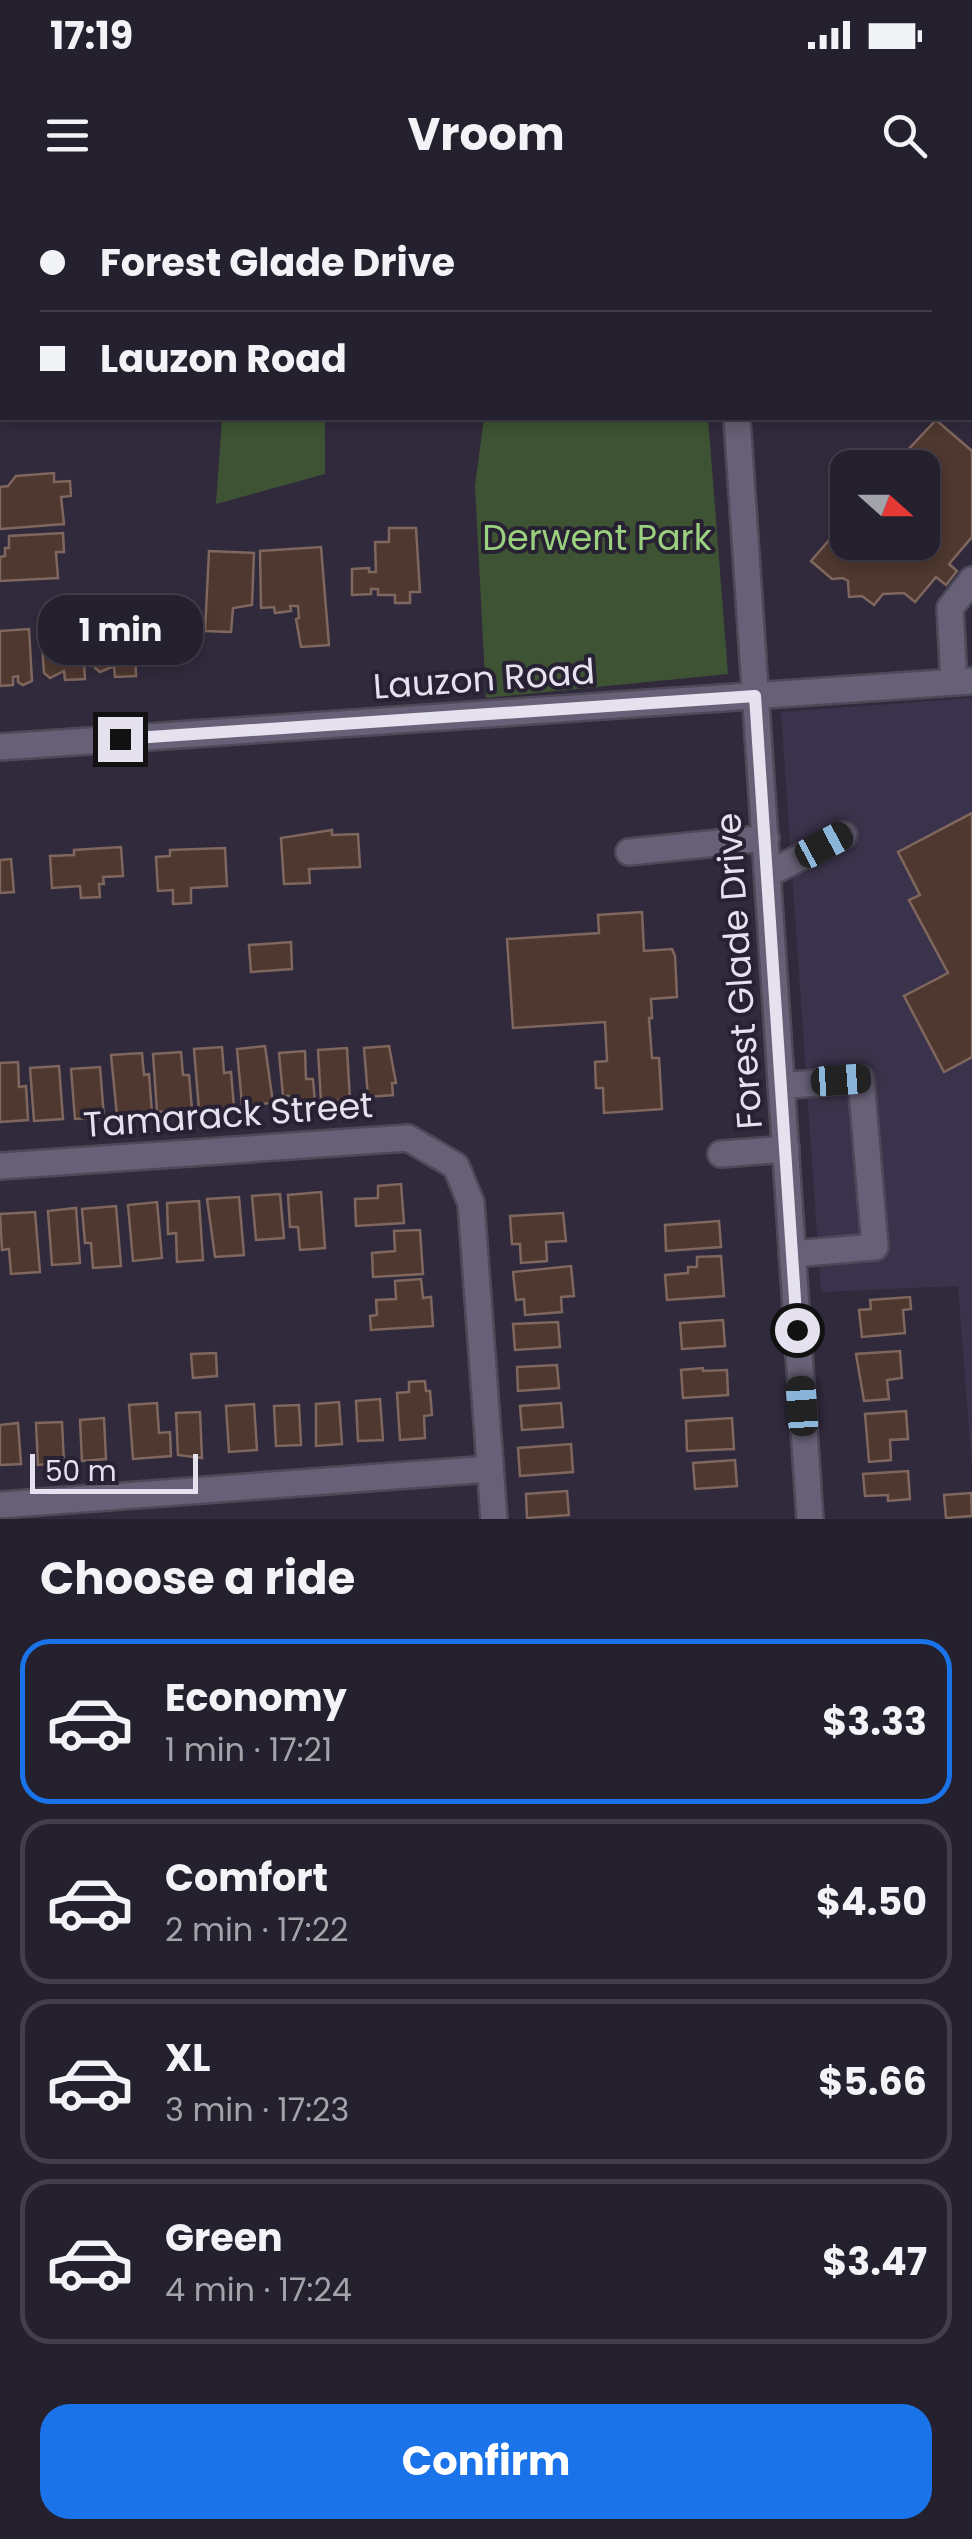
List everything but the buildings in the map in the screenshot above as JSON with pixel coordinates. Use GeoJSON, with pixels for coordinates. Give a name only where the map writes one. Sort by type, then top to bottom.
{"type":"FeatureCollection","features":[{"type":"Feature","properties":{"kind":"street","name":"Forest Glade Drive"},"geometry":{"type":"LineString","coordinates":[[738,420],[810,1519]]}},
{"type":"Feature","properties":{"kind":"street"},"geometry":{"type":"LineString","coordinates":[[963,682],[950,608],[972,580]]}},
{"type":"Feature","properties":{"kind":"street","name":"Lauzon Road"},"geometry":{"type":"LineString","coordinates":[[0,748],[963,682]]}},
{"type":"Feature","properties":{"kind":"street"},"geometry":{"type":"LineString","coordinates":[[768,874],[844,834]]}},
{"type":"Feature","properties":{"kind":"street"},"geometry":{"type":"LineString","coordinates":[[630,852],[766,838]]}},
{"type":"Feature","properties":{"kind":"street"},"geometry":{"type":"LineString","coordinates":[[782,1086],[861,1079],[875,1247],[792,1254]]}},
{"type":"Feature","properties":{"kind":"street","name":"Tamarack Street"},"geometry":{"type":"LineString","coordinates":[[0,1166],[408,1138],[456,1166],[471,1203],[494,1519]]}},
{"type":"Feature","properties":{"kind":"street"},"geometry":{"type":"LineString","coordinates":[[722,1154],[786,1150]]}},
{"type":"Feature","properties":{"kind":"street"},"geometry":{"type":"LineString","coordinates":[[0,1506],[490,1469]]}},
{"type":"Feature","properties":{"kind":"shaded area"},"geometry":{"type":"Polygon","coordinates":[[[972,698],[972,1468],[958,1286],[821,1292],[781,712],[972,698]]]}},
{"type":"Feature","properties":{"kind":"green space"},"geometry":{"type":"Polygon","coordinates":[[[222,420],[325,420],[325,474],[216,504],[222,420]]]}},
{"type":"Feature","properties":{"kind":"green space","name":"Derwent Park"},"geometry":{"type":"Polygon","coordinates":[[[484,420],[708,420],[728,674],[486,698],[475,486],[484,420]]]}},
{"type":"Feature","properties":{"kind":"route"},"geometry":{"type":"LineString","coordinates":[[120,739],[755,696],[797,1330]]}}]}
